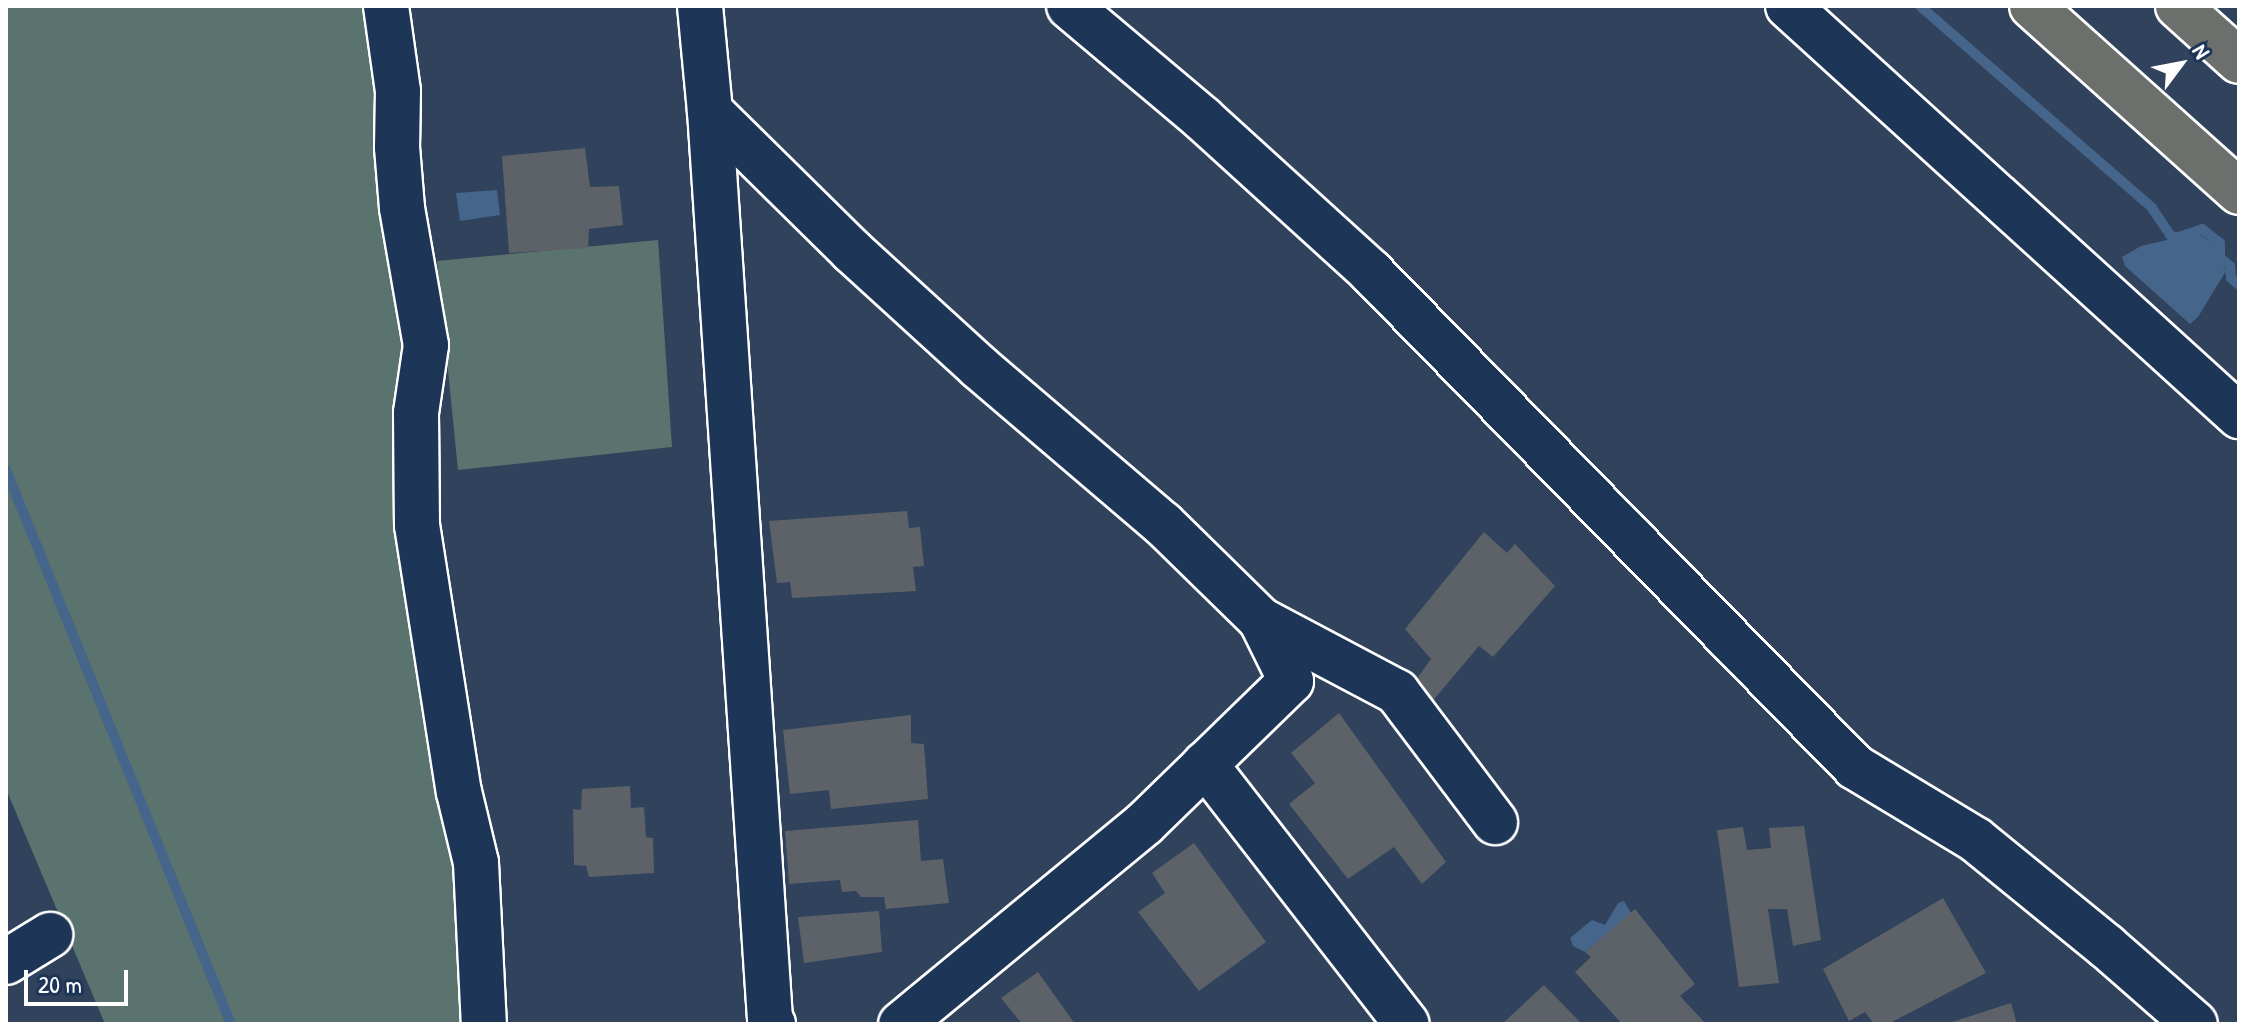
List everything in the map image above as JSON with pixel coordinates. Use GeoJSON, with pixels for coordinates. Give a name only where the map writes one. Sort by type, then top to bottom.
{"type":"FeatureCollection","features":[{"type":"Feature","properties":{"kind":"highway"},"geometry":{"type":"LineString","coordinates":[[2032,6],[2239,192]]}},
{"type":"Feature","properties":{"kind":"highway"},"geometry":{"type":"LineString","coordinates":[[2178,6],[2239,61]]}},
{"type":"Feature","properties":{"kind":"street"},"geometry":{"type":"LineString","coordinates":[[386,6],[398,91],[402,208],[426,345],[416,413],[417,525],[459,792],[476,863],[484,1024]]}},
{"type":"Feature","properties":{"kind":"street"},"geometry":{"type":"LineString","coordinates":[[700,6],[710,111],[770,1019],[773,1024]]}},
{"type":"Feature","properties":{"kind":"street"},"geometry":{"type":"LineString","coordinates":[[1069,6],[1203,119],[1371,272],[1855,767],[1976,840],[2106,946],[2195,1024]]}},
{"type":"Feature","properties":{"kind":"street"},"geometry":{"type":"LineString","coordinates":[[1788,6],[2239,416]]}},
{"type":"Feature","properties":{"kind":"street"},"geometry":{"type":"LineString","coordinates":[[1833,6],[2239,376]]}},
{"type":"Feature","properties":{"kind":"street"},"geometry":{"type":"LineString","coordinates":[[710,111],[864,262],[979,367],[1023,401],[1163,524],[1261,620],[1397,692],[1495,822]]}},
{"type":"Feature","properties":{"kind":"street"},"geometry":{"type":"LineString","coordinates":[[901,1024],[1144,824],[1291,681],[1261,620]]}},
{"type":"Feature","properties":{"kind":"street"},"geometry":{"type":"LineString","coordinates":[[1205,764],[1407,1024]]}},
{"type":"Feature","properties":{"kind":"street"},"geometry":{"type":"LineString","coordinates":[[6,962],[50,935]]}},
{"type":"Feature","properties":{"kind":"green space"},"geometry":{"type":"Polygon","coordinates":[[[6,6],[386,6],[416,413],[484,1024],[105,1024],[6,789],[6,6]]]}},
{"type":"Feature","properties":{"kind":"green space"},"geometry":{"type":"Polygon","coordinates":[[[658,240],[672,447],[458,470],[437,261],[658,240]]]}},
{"type":"Feature","properties":{"kind":"water"},"geometry":{"type":"Polygon","coordinates":[[[497,190],[500,215],[460,221],[456,193],[497,190]]]}},
{"type":"Feature","properties":{"kind":"water"},"geometry":{"type":"Polygon","coordinates":[[[2197,233],[2216,245],[2216,257],[2226,271],[2198,317],[2190,324],[2125,266],[2122,257],[2141,246],[2197,233]]]}},
{"type":"Feature","properties":{"kind":"water"},"geometry":{"type":"Polygon","coordinates":[[[1624,901],[1631,913],[1585,952],[1573,946],[1570,938],[1592,920],[1605,925],[1618,903],[1624,901]]]}},
{"type":"Feature","properties":{"kind":"building"},"geometry":{"type":"Polygon","coordinates":[[[585,148],[590,187],[619,186],[623,225],[589,229],[588,248],[509,253],[502,156],[585,148]]]}},
{"type":"Feature","properties":{"kind":"building"},"geometry":{"type":"Polygon","coordinates":[[[907,511],[909,528],[920,527],[924,566],[913,567],[916,591],[792,598],[790,582],[777,583],[769,521],[907,511]]]}},
{"type":"Feature","properties":{"kind":"building"},"geometry":{"type":"Polygon","coordinates":[[[1484,532],[1507,553],[1515,544],[1555,586],[1493,657],[1479,646],[1430,704],[1413,684],[1431,659],[1405,629],[1484,532]]]}},
{"type":"Feature","properties":{"kind":"building"},"geometry":{"type":"Polygon","coordinates":[[[1339,713],[1446,862],[1422,884],[1394,847],[1348,879],[1289,804],[1315,783],[1291,753],[1339,713]]]}},
{"type":"Feature","properties":{"kind":"building"},"geometry":{"type":"Polygon","coordinates":[[[911,715],[911,743],[924,744],[928,799],[831,809],[829,790],[790,794],[783,730],[911,715]]]}},
{"type":"Feature","properties":{"kind":"building"},"geometry":{"type":"Polygon","coordinates":[[[630,786],[631,808],[644,807],[646,837],[653,838],[654,873],[589,877],[586,866],[574,865],[573,809],[581,810],[582,789],[630,786]]]}},
{"type":"Feature","properties":{"kind":"building"},"geometry":{"type":"Polygon","coordinates":[[[918,820],[921,861],[943,859],[949,903],[886,909],[884,897],[861,897],[856,891],[842,892],[840,880],[789,884],[785,831],[918,820]]]}},
{"type":"Feature","properties":{"kind":"building"},"geometry":{"type":"Polygon","coordinates":[[[1804,826],[1821,940],[1793,946],[1787,909],[1768,909],[1779,983],[1739,987],[1717,830],[1743,827],[1747,850],[1771,848],[1769,828],[1804,826]]]}},
{"type":"Feature","properties":{"kind":"building"},"geometry":{"type":"Polygon","coordinates":[[[1194,843],[1266,942],[1199,991],[1138,912],[1165,893],[1152,873],[1194,843]]]}},
{"type":"Feature","properties":{"kind":"building"},"geometry":{"type":"Polygon","coordinates":[[[1943,898],[1986,973],[1888,1024],[1874,1024],[1865,1012],[1849,1021],[1823,969],[1943,898]]]}},
{"type":"Feature","properties":{"kind":"building"},"geometry":{"type":"Polygon","coordinates":[[[1635,909],[1695,984],[1680,996],[1706,1024],[1622,1024],[1575,972],[1591,957],[1585,952],[1635,909]]]}},
{"type":"Feature","properties":{"kind":"building"},"geometry":{"type":"Polygon","coordinates":[[[879,911],[882,952],[804,963],[798,917],[879,911]]]}},
{"type":"Feature","properties":{"kind":"building"},"geometry":{"type":"Polygon","coordinates":[[[1038,972],[1075,1024],[1022,1024],[1001,998],[1038,972]]]}},
{"type":"Feature","properties":{"kind":"building"},"geometry":{"type":"Polygon","coordinates":[[[1544,985],[1582,1024],[1502,1024],[1544,985]]]}},
{"type":"Feature","properties":{"kind":"building"},"geometry":{"type":"Polygon","coordinates":[[[2011,1003],[2017,1024],[1949,1024],[1949,1023],[2011,1003]]]}},
{"type":"Feature","properties":{"kind":"waterway"},"geometry":{"type":"LineString","coordinates":[[1920,6],[2152,208],[2170,235],[2176,238],[2202,229],[2220,243],[2220,258],[2230,266],[2231,278],[2239,285]]}},
{"type":"Feature","properties":{"kind":"waterway"},"geometry":{"type":"LineString","coordinates":[[6,470],[231,1024]]}}]}
